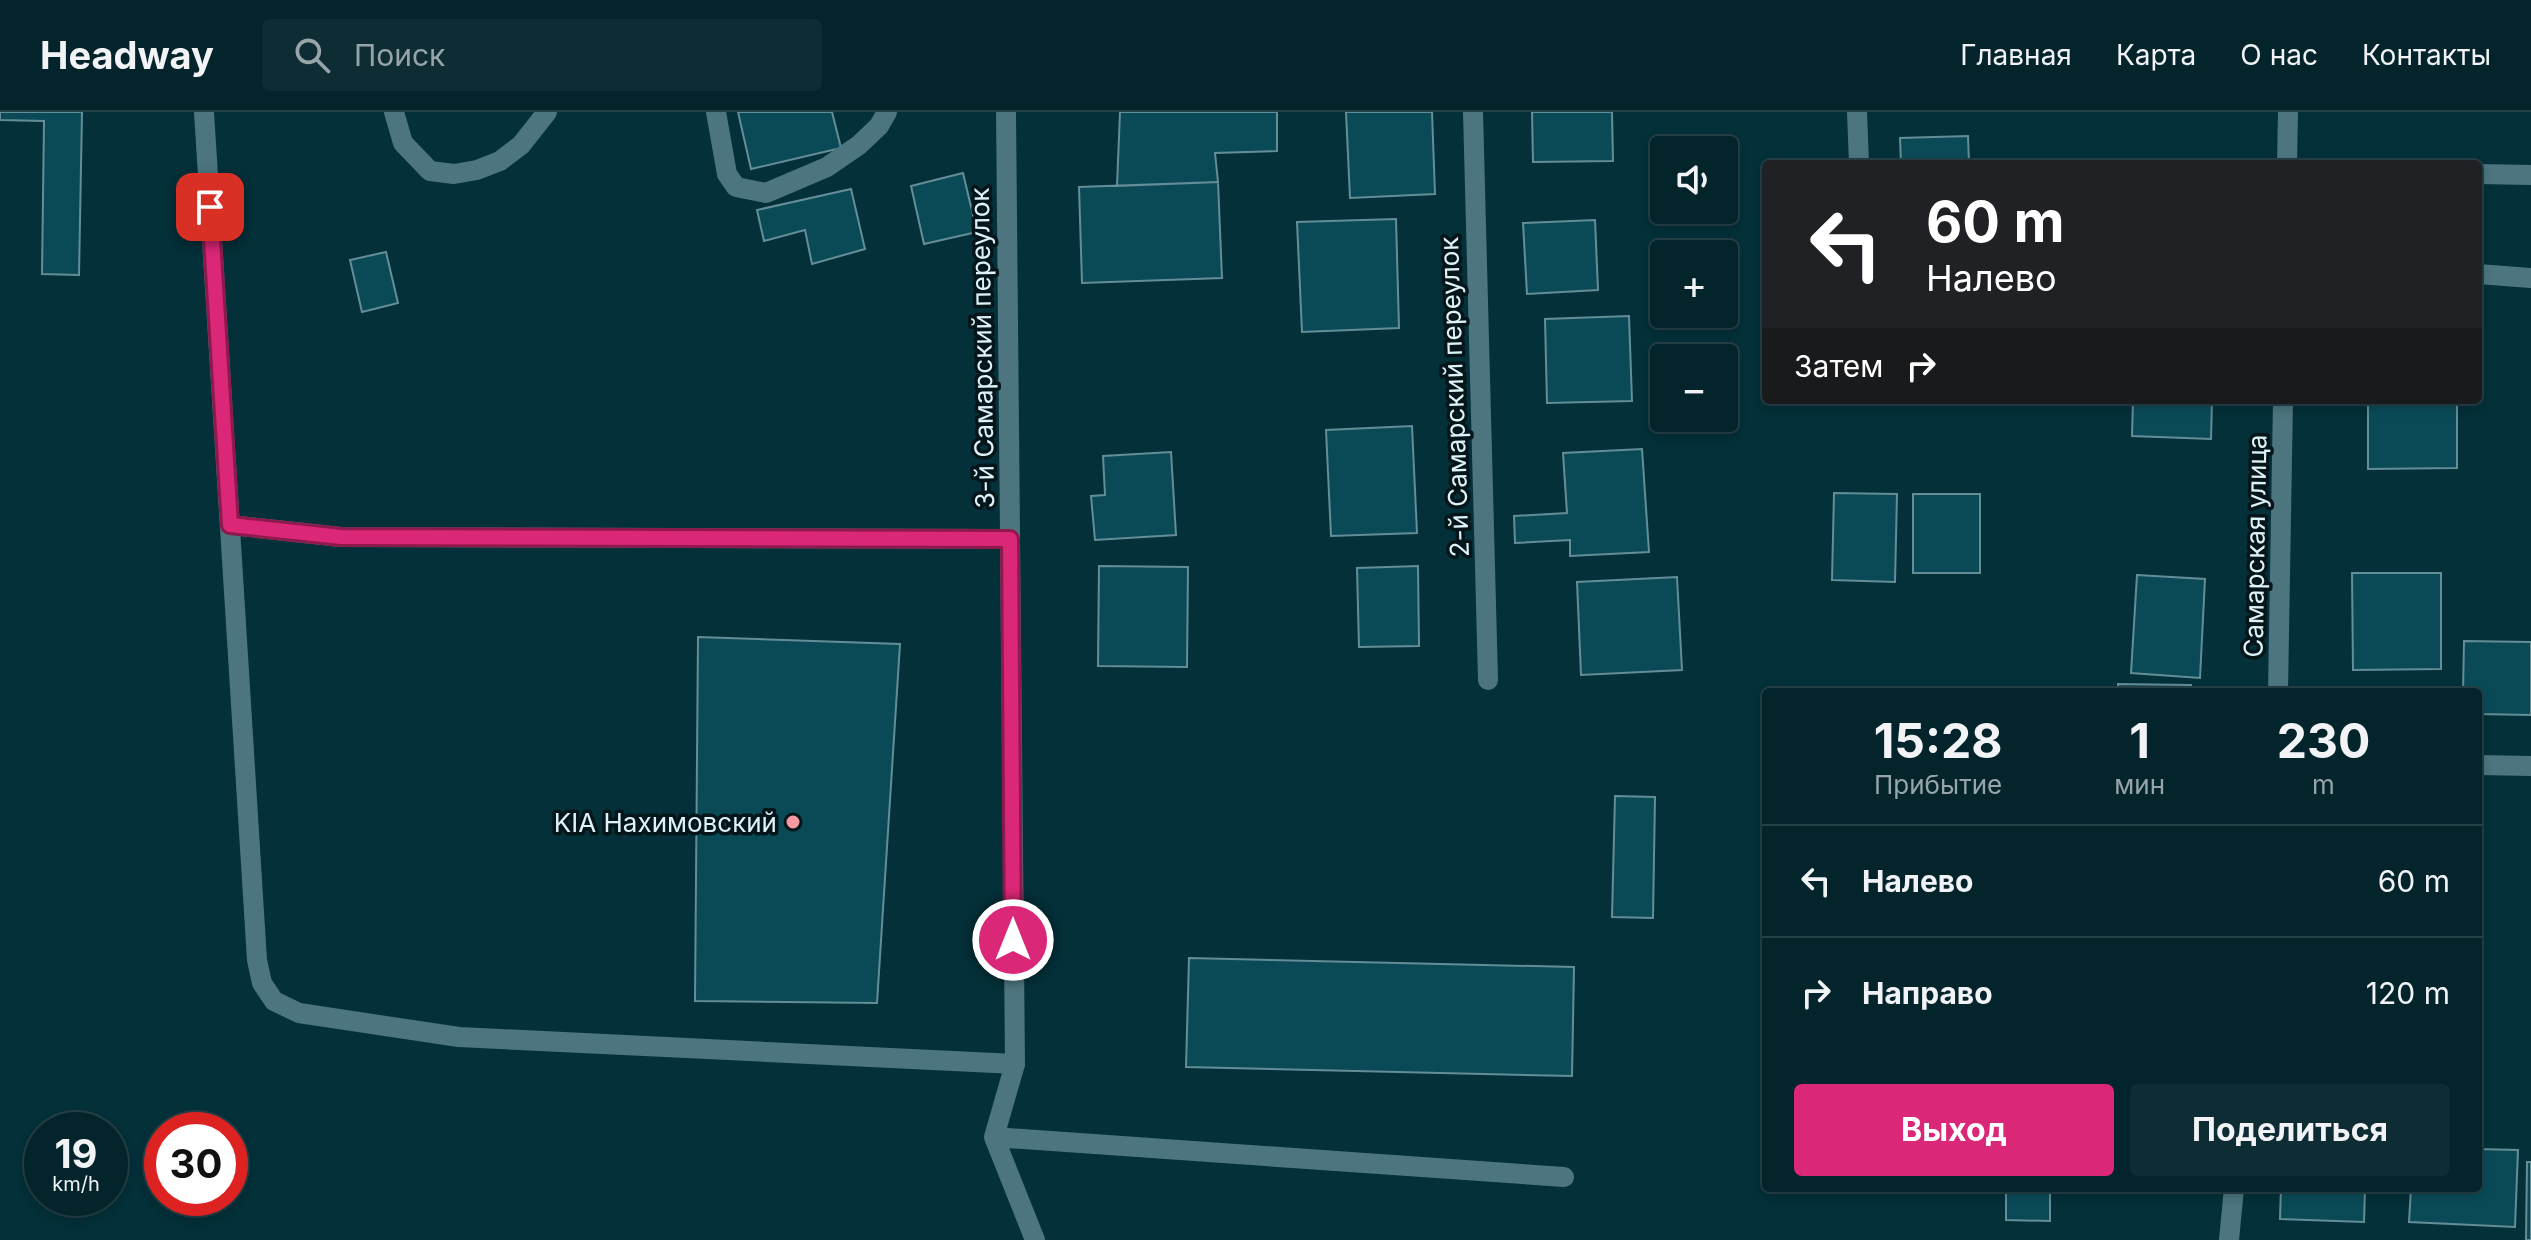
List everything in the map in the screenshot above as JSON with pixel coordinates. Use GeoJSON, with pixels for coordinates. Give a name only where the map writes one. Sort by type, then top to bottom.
{"type":"FeatureCollection","features":[{"type":"Feature","properties":{"kind":"street"},"geometry":{"type":"LineString","coordinates":[[204,112],[257,960],[262,983],[274,1001],[299,1013],[459,1037],[1015,1064]]}},
{"type":"Feature","properties":{"kind":"street"},"geometry":{"type":"LineString","coordinates":[[394,112],[403,143],[430,171],[454,174],[477,170],[500,161],[521,145],[547,112]]}},
{"type":"Feature","properties":{"kind":"street"},"geometry":{"type":"LineString","coordinates":[[716,112],[727,174],[736,187],[766,193],[827,167],[859,145],[879,126],[887,112]]}},
{"type":"Feature","properties":{"kind":"street","name":"3-й Самарский переулок"},"geometry":{"type":"LineString","coordinates":[[994,1137],[1015,1064],[1006,112]]}},
{"type":"Feature","properties":{"kind":"street","name":"2-й Самарский переулок"},"geometry":{"type":"LineString","coordinates":[[1473,112],[1488,680]]}},
{"type":"Feature","properties":{"kind":"street"},"geometry":{"type":"LineString","coordinates":[[1857,112],[1859,160]]}},
{"type":"Feature","properties":{"kind":"street"},"geometry":{"type":"LineString","coordinates":[[2287,160],[2288,112]]}},
{"type":"Feature","properties":{"kind":"street"},"geometry":{"type":"LineString","coordinates":[[2482,174],[2531,175]]}},
{"type":"Feature","properties":{"kind":"street"},"geometry":{"type":"LineString","coordinates":[[2482,274],[2531,278]]}},
{"type":"Feature","properties":{"kind":"street","name":"Самарская улица"},"geometry":{"type":"LineString","coordinates":[[2278,688],[2283,404]]}},
{"type":"Feature","properties":{"kind":"street"},"geometry":{"type":"LineString","coordinates":[[230,525],[341,537],[1010,539]]}},
{"type":"Feature","properties":{"kind":"street"},"geometry":{"type":"LineString","coordinates":[[2482,765],[2531,766]]}},
{"type":"Feature","properties":{"kind":"street"},"geometry":{"type":"LineString","coordinates":[[1035,1240],[994,1137],[1564,1177]]}},
{"type":"Feature","properties":{"kind":"street"},"geometry":{"type":"LineString","coordinates":[[2229,1240],[2234,1192]]}},
{"type":"Feature","properties":{"kind":"building"},"geometry":{"type":"Polygon","coordinates":[[[0,112],[82,112],[79,275],[42,274],[44,121],[0,120],[0,112]]]}},
{"type":"Feature","properties":{"kind":"building"},"geometry":{"type":"Polygon","coordinates":[[[738,112],[832,112],[841,148],[751,169],[738,112]]]}},
{"type":"Feature","properties":{"kind":"building"},"geometry":{"type":"Polygon","coordinates":[[[1120,112],[1277,112],[1277,151],[1215,153],[1218,182],[1117,186],[1120,112]]]}},
{"type":"Feature","properties":{"kind":"building"},"geometry":{"type":"Polygon","coordinates":[[[1346,112],[1432,112],[1435,194],[1350,198],[1346,112]]]}},
{"type":"Feature","properties":{"kind":"building"},"geometry":{"type":"Polygon","coordinates":[[[1532,112],[1612,112],[1613,161],[1533,162],[1532,112]]]}},
{"type":"Feature","properties":{"kind":"building"},"geometry":{"type":"Polygon","coordinates":[[[1968,136],[1969,160],[1901,160],[1900,138],[1968,136]]]}},
{"type":"Feature","properties":{"kind":"building"},"geometry":{"type":"Polygon","coordinates":[[[963,173],[977,232],[924,244],[911,186],[963,173]]]}},
{"type":"Feature","properties":{"kind":"building"},"geometry":{"type":"Polygon","coordinates":[[[1218,182],[1222,278],[1082,283],[1079,187],[1218,182]]]}},
{"type":"Feature","properties":{"kind":"building"},"geometry":{"type":"Polygon","coordinates":[[[851,189],[865,249],[812,264],[805,230],[764,241],[757,210],[851,189]]]}},
{"type":"Feature","properties":{"kind":"building"},"geometry":{"type":"Polygon","coordinates":[[[1396,219],[1399,328],[1302,332],[1297,222],[1396,219]]]}},
{"type":"Feature","properties":{"kind":"building"},"geometry":{"type":"Polygon","coordinates":[[[1595,220],[1598,290],[1527,294],[1523,223],[1595,220]]]}},
{"type":"Feature","properties":{"kind":"building"},"geometry":{"type":"Polygon","coordinates":[[[386,252],[398,303],[362,312],[350,260],[386,252]]]}},
{"type":"Feature","properties":{"kind":"building"},"geometry":{"type":"Polygon","coordinates":[[[1629,316],[1632,401],[1547,403],[1545,319],[1629,316]]]}},
{"type":"Feature","properties":{"kind":"building"},"geometry":{"type":"Polygon","coordinates":[[[2133,404],[2212,404],[2211,439],[2132,436],[2133,404]]]}},
{"type":"Feature","properties":{"kind":"building"},"geometry":{"type":"Polygon","coordinates":[[[2368,404],[2457,404],[2457,468],[2368,469],[2368,404]]]}},
{"type":"Feature","properties":{"kind":"building"},"geometry":{"type":"Polygon","coordinates":[[[1412,426],[1417,533],[1331,536],[1326,430],[1412,426]]]}},
{"type":"Feature","properties":{"kind":"building"},"geometry":{"type":"Polygon","coordinates":[[[1642,449],[1649,552],[1570,556],[1570,540],[1515,543],[1514,516],[1567,513],[1563,453],[1642,449]]]}},
{"type":"Feature","properties":{"kind":"building"},"geometry":{"type":"Polygon","coordinates":[[[1171,452],[1176,535],[1095,540],[1091,496],[1105,495],[1103,456],[1171,452]]]}},
{"type":"Feature","properties":{"kind":"building"},"geometry":{"type":"Polygon","coordinates":[[[1834,493],[1897,494],[1895,582],[1832,580],[1834,493]]]}},
{"type":"Feature","properties":{"kind":"building"},"geometry":{"type":"Polygon","coordinates":[[[1913,494],[1980,494],[1980,573],[1913,573],[1913,494]]]}},
{"type":"Feature","properties":{"kind":"building"},"geometry":{"type":"Polygon","coordinates":[[[1099,566],[1188,567],[1187,667],[1098,666],[1099,566]]]}},
{"type":"Feature","properties":{"kind":"building"},"geometry":{"type":"Polygon","coordinates":[[[1418,566],[1419,646],[1359,647],[1357,568],[1418,566]]]}},
{"type":"Feature","properties":{"kind":"building"},"geometry":{"type":"Polygon","coordinates":[[[2352,573],[2441,573],[2441,669],[2353,670],[2352,573]]]}},
{"type":"Feature","properties":{"kind":"building"},"geometry":{"type":"Polygon","coordinates":[[[2137,575],[2205,579],[2200,678],[2131,673],[2137,575]]]}},
{"type":"Feature","properties":{"kind":"building"},"geometry":{"type":"Polygon","coordinates":[[[1677,577],[1682,670],[1581,675],[1577,582],[1677,577]]]}},
{"type":"Feature","properties":{"kind":"building","name":"KIA Нахимовский"},"geometry":{"type":"Polygon","coordinates":[[[698,637],[900,644],[877,1003],[695,1001],[698,637]]]}},
{"type":"Feature","properties":{"kind":"building"},"geometry":{"type":"Polygon","coordinates":[[[2464,641],[2531,642],[2531,715],[2482,714],[2482,688],[2463,688],[2464,641]]]}},
{"type":"Feature","properties":{"kind":"building"},"geometry":{"type":"Polygon","coordinates":[[[2118,684],[2191,685],[2191,688],[2118,688],[2118,684]]]}},
{"type":"Feature","properties":{"kind":"building"},"geometry":{"type":"Polygon","coordinates":[[[1615,796],[1655,797],[1653,918],[1612,917],[1615,796]]]}},
{"type":"Feature","properties":{"kind":"building"},"geometry":{"type":"Polygon","coordinates":[[[1189,958],[1574,967],[1572,1076],[1186,1067],[1189,958]]]}},
{"type":"Feature","properties":{"kind":"building"},"geometry":{"type":"Polygon","coordinates":[[[2482,1149],[2518,1150],[2515,1227],[2409,1222],[2411,1192],[2482,1192],[2482,1149]]]}},
{"type":"Feature","properties":{"kind":"building"},"geometry":{"type":"Polygon","coordinates":[[[2527,1162],[2531,1162],[2531,1240],[2526,1240],[2527,1162]]]}},
{"type":"Feature","properties":{"kind":"building"},"geometry":{"type":"Polygon","coordinates":[[[2006,1192],[2050,1192],[2050,1221],[2006,1220],[2006,1192]]]}},
{"type":"Feature","properties":{"kind":"building"},"geometry":{"type":"Polygon","coordinates":[[[2281,1192],[2365,1192],[2364,1222],[2280,1219],[2281,1192]]]}},
{"type":"Feature","properties":{"kind":"place","name":"KIA Нахимовский"},"geometry":{"type":"Point","coordinates":[793,822]}},
{"type":"Feature","properties":{"kind":"route"},"geometry":{"type":"LineString","coordinates":[[210,207],[230,525],[341,537],[1010,539],[1013,940]]}}]}
